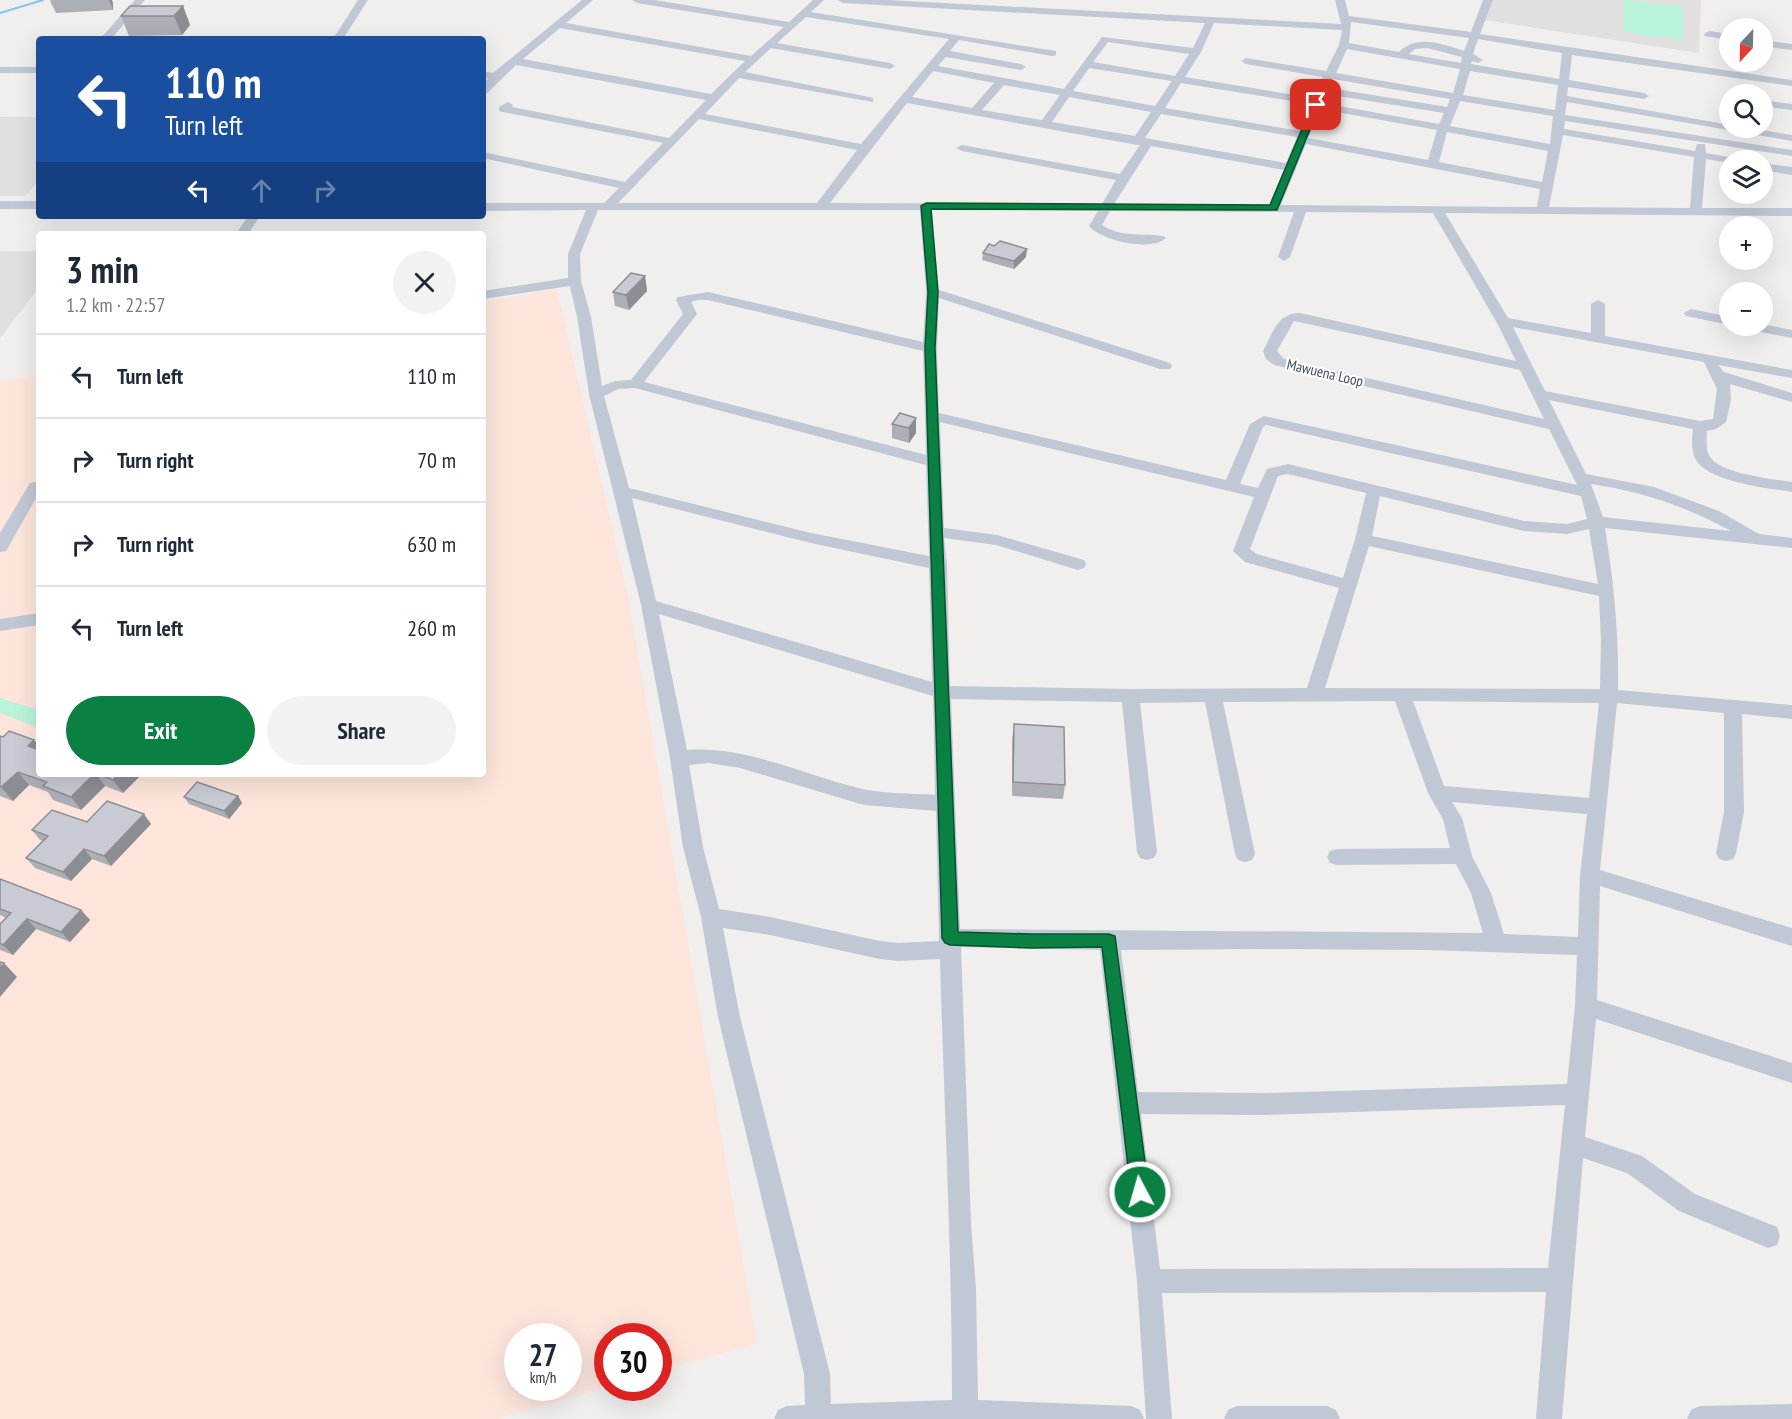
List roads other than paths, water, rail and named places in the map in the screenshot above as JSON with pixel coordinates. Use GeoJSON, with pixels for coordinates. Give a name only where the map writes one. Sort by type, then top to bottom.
{"type":"FeatureCollection","features":[{"type":"Feature","properties":{"kind":"street"},"geometry":{"type":"LineString","coordinates":[[108,36],[140,0]]}},
{"type":"Feature","properties":{"kind":"street"},"geometry":{"type":"LineString","coordinates":[[340,36],[363,0]]}},
{"type":"Feature","properties":{"kind":"street"},"geometry":{"type":"LineString","coordinates":[[486,88],[495,77],[588,0]]}},
{"type":"Feature","properties":{"kind":"street"},"geometry":{"type":"LineString","coordinates":[[637,0],[792,25]]}},
{"type":"Feature","properties":{"kind":"street"},"geometry":{"type":"LineString","coordinates":[[819,0],[736,74],[627,186],[600,206],[574,254],[576,281],[596,394],[649,605],[679,758],[693,847],[711,917],[729,1017],[815,1365],[819,1418]]}},
{"type":"Feature","properties":{"kind":"street"},"geometry":{"type":"LineString","coordinates":[[843,0],[983,5],[1211,20],[1346,23],[1441,30],[1738,81],[1792,84]]}},
{"type":"Feature","properties":{"kind":"street"},"geometry":{"type":"LineString","coordinates":[[1274,208],[1316,104],[1344,45],[1346,23],[1340,0]]}},
{"type":"Feature","properties":{"kind":"street"},"geometry":{"type":"LineString","coordinates":[[1433,164],[1443,128],[1457,98],[1467,56],[1488,0]]}},
{"type":"Feature","properties":{"kind":"street"},"geometry":{"type":"LineString","coordinates":[[805,14],[1052,53]]}},
{"type":"Feature","properties":{"kind":"street"},"geometry":{"type":"LineString","coordinates":[[1160,237],[1140,240],[1106,235],[1095,226],[1124,178],[1158,110],[1196,52],[1211,20]]}},
{"type":"Feature","properties":{"kind":"street"},"geometry":{"type":"LineString","coordinates":[[559,25],[752,59]]}},
{"type":"Feature","properties":{"kind":"street"},"geometry":{"type":"LineString","coordinates":[[1434,47],[1441,30]]}},
{"type":"Feature","properties":{"kind":"street"},"geometry":{"type":"LineString","coordinates":[[1709,34],[1719,35]]}},
{"type":"Feature","properties":{"kind":"street"},"geometry":{"type":"LineString","coordinates":[[821,206],[903,99],[932,68],[956,37]]}},
{"type":"Feature","properties":{"kind":"street"},"geometry":{"type":"LineString","coordinates":[[1044,124],[1102,42],[1112,39],[1196,52]]}},
{"type":"Feature","properties":{"kind":"street"},"geometry":{"type":"LineString","coordinates":[[1773,44],[1792,47]]}},
{"type":"Feature","properties":{"kind":"street"},"geometry":{"type":"LineString","coordinates":[[770,45],[890,66]]}},
{"type":"Feature","properties":{"kind":"street"},"geometry":{"type":"LineString","coordinates":[[1344,45],[1465,68],[1562,83],[1644,91],[1644,130]]}},
{"type":"Feature","properties":{"kind":"street"},"geometry":{"type":"LineString","coordinates":[[1401,56],[1411,47],[1434,47],[1467,56],[1506,74]]}},
{"type":"Feature","properties":{"kind":"street"},"geometry":{"type":"LineString","coordinates":[[1542,210],[1558,131],[1567,51]]}},
{"type":"Feature","properties":{"kind":"street"},"geometry":{"type":"LineString","coordinates":[[943,53],[1021,67]]}},
{"type":"Feature","properties":{"kind":"street"},"geometry":{"type":"LineString","coordinates":[[514,61],[714,98]]}},
{"type":"Feature","properties":{"kind":"street"},"geometry":{"type":"LineString","coordinates":[[1246,61],[1558,116],[1792,153]]}},
{"type":"Feature","properties":{"kind":"street"},"geometry":{"type":"LineString","coordinates":[[1086,64],[1553,148]]}},
{"type":"Feature","properties":{"kind":"street"},"geometry":{"type":"LineString","coordinates":[[932,68],[1303,137],[1546,186]]}},
{"type":"Feature","properties":{"kind":"street"},"geometry":{"type":"LineString","coordinates":[[0,70],[36,70]]}},
{"type":"Feature","properties":{"kind":"street"},"geometry":{"type":"LineString","coordinates":[[736,74],[869,100]]}},
{"type":"Feature","properties":{"kind":"street"},"geometry":{"type":"LineString","coordinates":[[486,76],[495,77]]}},
{"type":"Feature","properties":{"kind":"street"},"geometry":{"type":"LineString","coordinates":[[976,110],[1000,81]]}},
{"type":"Feature","properties":{"kind":"street"},"geometry":{"type":"LineString","coordinates":[[1323,90],[1451,111]]}},
{"type":"Feature","properties":{"kind":"street"},"geometry":{"type":"LineString","coordinates":[[1560,98],[1792,138]]}},
{"type":"Feature","properties":{"kind":"street"},"geometry":{"type":"LineString","coordinates":[[903,99],[976,110],[1289,167]]}},
{"type":"Feature","properties":{"kind":"street"},"geometry":{"type":"LineString","coordinates":[[1773,104],[1792,107]]}},
{"type":"Feature","properties":{"kind":"street"},"geometry":{"type":"LineString","coordinates":[[511,108],[669,141]]}},
{"type":"Feature","properties":{"kind":"street"},"geometry":{"type":"LineString","coordinates":[[695,115],[864,148]]}},
{"type":"Feature","properties":{"kind":"street"},"geometry":{"type":"LineString","coordinates":[[1696,211],[1702,156],[1700,139],[1702,123]]}},
{"type":"Feature","properties":{"kind":"street"},"geometry":{"type":"LineString","coordinates":[[1629,143],[1630,128]]}},
{"type":"Feature","properties":{"kind":"street"},"geometry":{"type":"LineString","coordinates":[[1558,131],[1719,158]]}},
{"type":"Feature","properties":{"kind":"street"},"geometry":{"type":"LineString","coordinates":[[962,148],[1124,178]]}},
{"type":"Feature","properties":{"kind":"street"},"geometry":{"type":"LineString","coordinates":[[486,156],[627,186]]}},
{"type":"Feature","properties":{"kind":"street"},"geometry":{"type":"LineString","coordinates":[[1773,168],[1792,171]]}},
{"type":"Feature","properties":{"kind":"street"},"geometry":{"type":"LineString","coordinates":[[0,205],[36,206]]}},
{"type":"Feature","properties":{"kind":"street"},"geometry":{"type":"LineString","coordinates":[[926,206],[933,292],[930,348],[964,1289],[965,1416]]}},
{"type":"Feature","properties":{"kind":"street"},"geometry":{"type":"LineString","coordinates":[[486,207],[926,206],[1791,212]]}},
{"type":"Feature","properties":{"kind":"street"},"geometry":{"type":"LineString","coordinates":[[1284,257],[1301,209]]}},
{"type":"Feature","properties":{"kind":"street"},"geometry":{"type":"LineString","coordinates":[[1437,210],[1503,321],[1585,485],[1596,522],[1607,592],[1610,641],[1609,696],[1590,875],[1586,1006],[1576,1094],[1549,1419]]}},
{"type":"Feature","properties":{"kind":"street"},"geometry":{"type":"LineString","coordinates":[[486,295],[576,281]]}},
{"type":"Feature","properties":{"kind":"street"},"geometry":{"type":"LineString","coordinates":[[933,292],[1165,366]]}},
{"type":"Feature","properties":{"kind":"street"},"geometry":{"type":"LineString","coordinates":[[635,384],[690,314],[683,300],[698,296],[708,296],[930,348]]}},
{"type":"Feature","properties":{"kind":"street"},"geometry":{"type":"LineString","coordinates":[[1598,337],[1599,304]]}},
{"type":"Feature","properties":{"kind":"street"},"geometry":{"type":"LineString","coordinates":[[1690,313],[1719,319]]}},
{"type":"Feature","properties":{"kind":"street","name":"Mawuena Loop"},"geometry":{"type":"LineString","coordinates":[[1526,367],[1300,316],[1287,320],[1270,351],[1271,356],[1279,362],[1555,426]]}},
{"type":"Feature","properties":{"kind":"street"},"geometry":{"type":"LineString","coordinates":[[1503,321],[1792,374]]}},
{"type":"Feature","properties":{"kind":"street"},"geometry":{"type":"LineString","coordinates":[[1773,330],[1792,334]]}},
{"type":"Feature","properties":{"kind":"street"},"geometry":{"type":"LineString","coordinates":[[1540,394],[1700,426],[1711,426],[1719,422],[1723,412],[1724,388],[1713,371],[1710,358]]}},
{"type":"Feature","properties":{"kind":"street"},"geometry":{"type":"LineString","coordinates":[[1717,375],[1792,398]]}},
{"type":"Feature","properties":{"kind":"street"},"geometry":{"type":"LineString","coordinates":[[596,394],[615,385],[635,384],[935,462]]}},
{"type":"Feature","properties":{"kind":"street"},"geometry":{"type":"LineString","coordinates":[[933,416],[1262,494]]}},
{"type":"Feature","properties":{"kind":"street"},"geometry":{"type":"LineString","coordinates":[[1232,486],[1257,424],[1264,420],[1585,485],[1615,481],[1667,497],[1726,520],[1757,540]]}},
{"type":"Feature","properties":{"kind":"street"},"geometry":{"type":"LineString","coordinates":[[1700,426],[1701,451],[1704,460],[1709,465],[1727,473],[1792,487]]}},
{"type":"Feature","properties":{"kind":"street"},"geometry":{"type":"LineString","coordinates":[[1349,585],[1251,558],[1241,551],[1272,472],[1288,469],[1524,526],[1568,529],[1596,522],[1792,543]]}},
{"type":"Feature","properties":{"kind":"street"},"geometry":{"type":"LineString","coordinates":[[0,548],[35,487]]}},
{"type":"Feature","properties":{"kind":"street"},"geometry":{"type":"LineString","coordinates":[[1314,695],[1363,539],[1374,490]]}},
{"type":"Feature","properties":{"kind":"street"},"geometry":{"type":"LineString","coordinates":[[622,491],[811,538],[939,564]]}},
{"type":"Feature","properties":{"kind":"street"},"geometry":{"type":"LineString","coordinates":[[938,532],[997,540],[1078,564]]}},
{"type":"Feature","properties":{"kind":"street"},"geometry":{"type":"LineString","coordinates":[[1363,539],[1607,592]]}},
{"type":"Feature","properties":{"kind":"street"},"geometry":{"type":"LineString","coordinates":[[649,605],[942,692],[1130,696],[1401,694],[1609,696],[1792,712]]}},
{"type":"Feature","properties":{"kind":"street"},"geometry":{"type":"LineString","coordinates":[[0,625],[36,619]]}},
{"type":"Feature","properties":{"kind":"street"},"geometry":{"type":"LineString","coordinates":[[1401,694],[1437,793],[1452,818],[1462,856],[1481,893],[1496,941]]}},
{"type":"Feature","properties":{"kind":"street"},"geometry":{"type":"LineString","coordinates":[[1213,695],[1245,854]]}},
{"type":"Feature","properties":{"kind":"street"},"geometry":{"type":"LineString","coordinates":[[1130,696],[1146,852]]}},
{"type":"Feature","properties":{"kind":"street"},"geometry":{"type":"LineString","coordinates":[[1726,853],[1734,812],[1733,707]]}},
{"type":"Feature","properties":{"kind":"street"},"geometry":{"type":"LineString","coordinates":[[679,758],[709,756],[741,760],[864,797],[946,804]]}},
{"type":"Feature","properties":{"kind":"street"},"geometry":{"type":"LineString","coordinates":[[1437,793],[1599,807]]}},
{"type":"Feature","properties":{"kind":"street"},"geometry":{"type":"LineString","coordinates":[[1337,857],[1462,856]]}},
{"type":"Feature","properties":{"kind":"street"},"geometry":{"type":"LineString","coordinates":[[1590,875],[1792,937]]}},
{"type":"Feature","properties":{"kind":"street"},"geometry":{"type":"LineString","coordinates":[[711,917],[743,920],[898,952],[950,944],[1109,940],[1496,941],[1588,947]]}},
{"type":"Feature","properties":{"kind":"street"},"geometry":{"type":"LineString","coordinates":[[1109,940],[1130,1103],[1149,1281],[1159,1419]]}},
{"type":"Feature","properties":{"kind":"street"},"geometry":{"type":"LineString","coordinates":[[1586,1006],[1792,1073]]}},
{"type":"Feature","properties":{"kind":"street"},"geometry":{"type":"LineString","coordinates":[[1130,1103],[1266,1104],[1576,1094]]}},
{"type":"Feature","properties":{"kind":"street"},"geometry":{"type":"LineString","coordinates":[[1573,1144],[1634,1164],[1688,1203],[1768,1236]]}},
{"type":"Feature","properties":{"kind":"street"},"geometry":{"type":"LineString","coordinates":[[1149,1281],[1560,1280]]}},
{"type":"Feature","properties":{"kind":"street"},"geometry":{"type":"LineString","coordinates":[[787,1419],[965,1416],[1131,1419]]}},
{"type":"Feature","properties":{"kind":"street"},"geometry":{"type":"LineString","coordinates":[[1700,1419],[1792,1417]]}},
{"type":"Feature","properties":{"kind":"street"},"geometry":{"type":"LineString","coordinates":[[1237,1419],[1327,1419]]}},
{"type":"Feature","properties":{"kind":"waterway"},"geometry":{"type":"LineString","coordinates":[[0,13],[43,0]]}}]}
